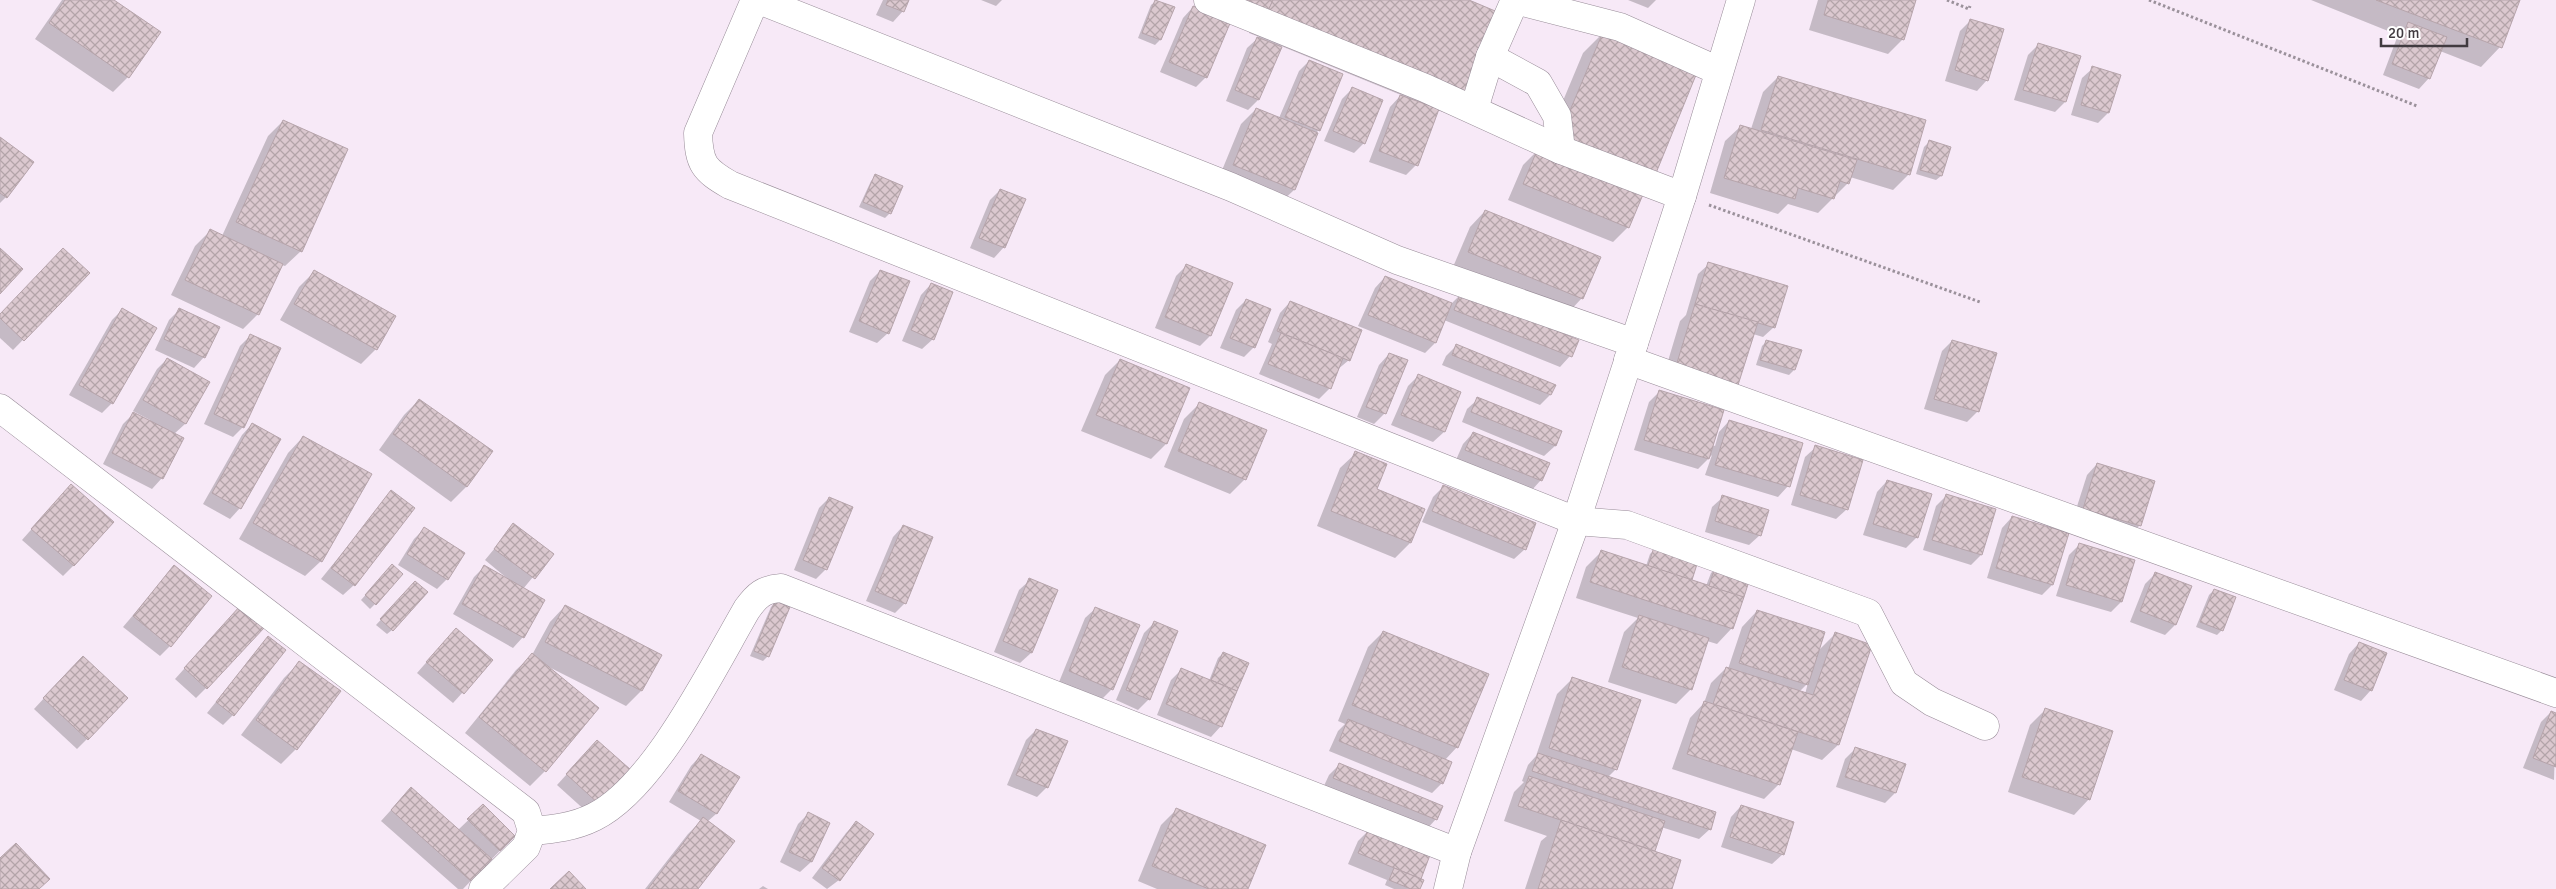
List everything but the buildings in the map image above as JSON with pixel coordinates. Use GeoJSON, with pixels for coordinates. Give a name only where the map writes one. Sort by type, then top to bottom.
{"type":"FeatureCollection","features":[{"type":"Feature","properties":{"kind":"street"},"geometry":{"type":"LineString","coordinates":[[755,0],[698,133],[698,157],[710,173],[730,185],[1576,521],[1626,525],[1868,613],[1904,683],[1932,702],[1985,726]]}},
{"type":"Feature","properties":{"kind":"street"},"geometry":{"type":"LineString","coordinates":[[760,0],[1231,187],[1397,260],[1631,351],[2556,693]]}},
{"type":"Feature","properties":{"kind":"street"},"geometry":{"type":"LineString","coordinates":[[1208,0],[1474,109],[1560,150],[1682,196]]}},
{"type":"Feature","properties":{"kind":"street"},"geometry":{"type":"LineString","coordinates":[[1474,109],[1490,57],[1515,0],[1620,27],[1719,71]]}},
{"type":"Feature","properties":{"kind":"street"},"geometry":{"type":"LineString","coordinates":[[1448,889],[1457,852],[1576,521],[1682,196],[1741,0]]}},
{"type":"Feature","properties":{"kind":"street"},"geometry":{"type":"LineString","coordinates":[[1490,57],[1538,83],[1557,116],[1560,150]]}},
{"type":"Feature","properties":{"kind":"street"},"geometry":{"type":"LineString","coordinates":[[0,408],[526,812],[532,831],[526,847],[483,889]]}},
{"type":"Feature","properties":{"kind":"street"},"geometry":{"type":"LineString","coordinates":[[532,831],[567,828],[596,816],[635,785],[684,719],[747,609],[757,595],[770,589],[781,588],[1457,852]]}},
{"type":"Feature","properties":{"kind":"path"},"geometry":{"type":"LineString","coordinates":[[1947,0],[1969,8],[1970,6]]}},
{"type":"Feature","properties":{"kind":"path"},"geometry":{"type":"LineString","coordinates":[[2149,0],[2417,106]]}},
{"type":"Feature","properties":{"kind":"path"},"geometry":{"type":"LineString","coordinates":[[1682,196],[1980,302]]}}]}
